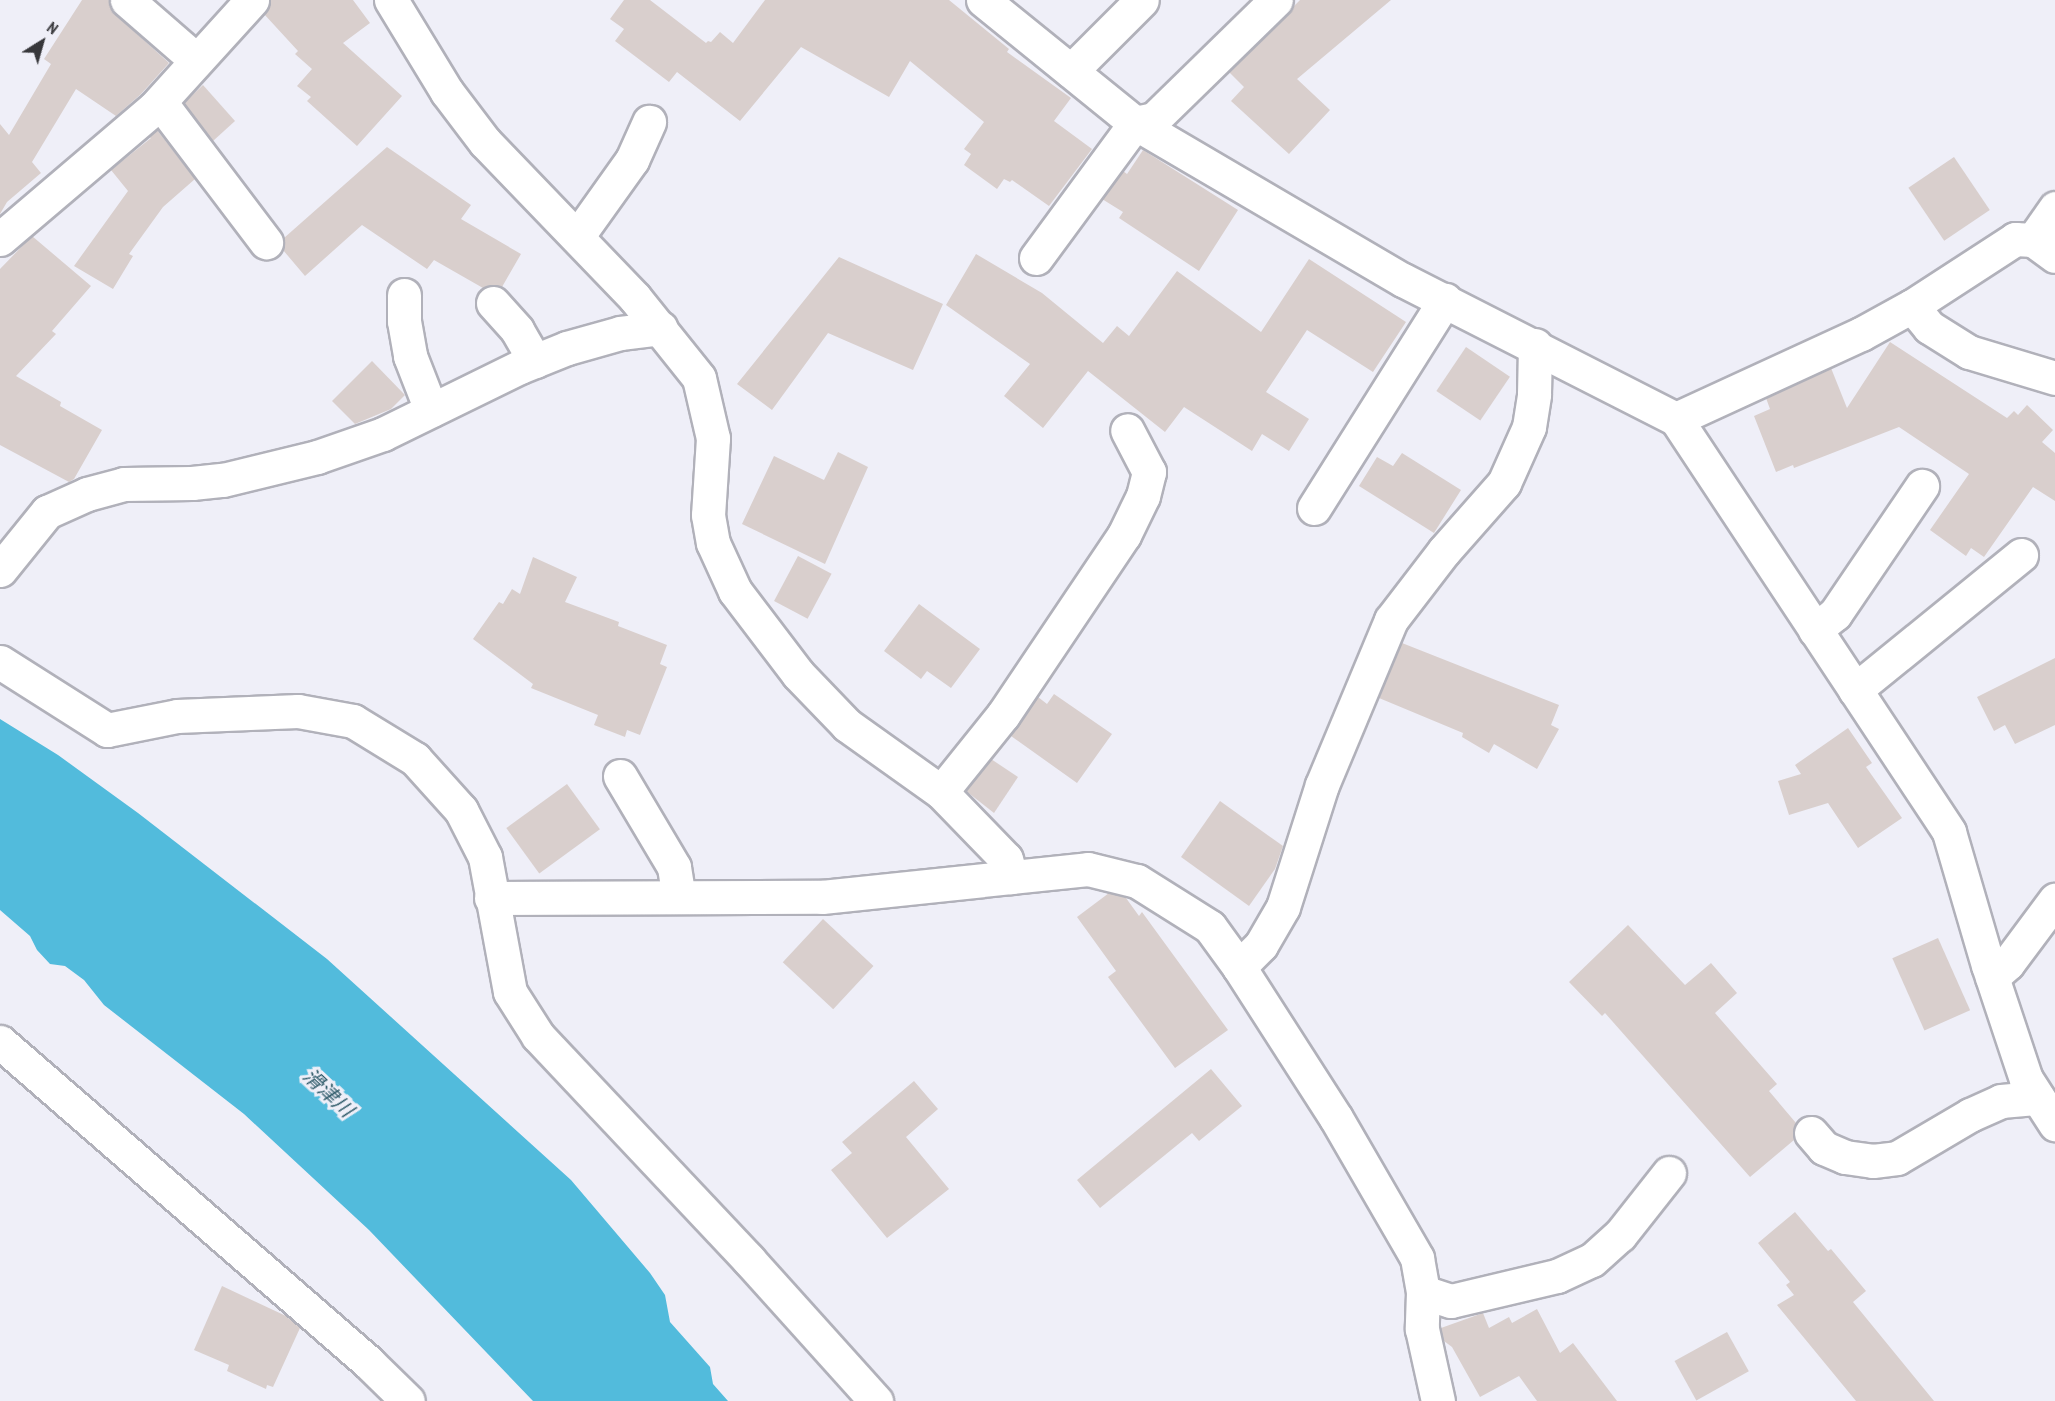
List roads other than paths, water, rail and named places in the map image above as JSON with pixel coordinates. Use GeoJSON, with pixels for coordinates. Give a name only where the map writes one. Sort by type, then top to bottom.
{"type":"FeatureCollection","features":[{"type":"Feature","properties":{"kind":"street"},"geometry":{"type":"LineString","coordinates":[[127,0],[196,60]]}},
{"type":"Feature","properties":{"kind":"street"},"geometry":{"type":"LineString","coordinates":[[0,239],[160,102],[252,0]]}},
{"type":"Feature","properties":{"kind":"street"},"geometry":{"type":"LineString","coordinates":[[391,0],[447,92],[485,142],[661,328],[699,378],[713,438],[708,515],[713,543],[735,591],[798,674],[847,725],[941,792],[1006,859],[1011,877]]}},
{"type":"Feature","properties":{"kind":"street"},"geometry":{"type":"LineString","coordinates":[[983,0],[1135,123],[1403,280],[1535,345],[1676,419],[1949,832],[1992,976],[2026,1079],[2047,1111]]}},
{"type":"Feature","properties":{"kind":"street"},"geometry":{"type":"LineString","coordinates":[[1071,71],[1142,0]]}},
{"type":"Feature","properties":{"kind":"street"},"geometry":{"type":"LineString","coordinates":[[1036,258],[1135,123],[1154,119],[1276,0]]}},
{"type":"Feature","properties":{"kind":"street"},"geometry":{"type":"LineString","coordinates":[[160,102],[266,242]]}},
{"type":"Feature","properties":{"kind":"street"},"geometry":{"type":"LineString","coordinates":[[577,237],[632,160],[649,122]]}},
{"type":"Feature","properties":{"kind":"street"},"geometry":{"type":"LineString","coordinates":[[1676,419],[1861,334],[1912,306],[2015,239],[2044,248],[2055,208]]}},
{"type":"Feature","properties":{"kind":"street"},"geometry":{"type":"LineString","coordinates":[[404,295],[404,321],[410,356],[431,410]]}},
{"type":"Feature","properties":{"kind":"street"},"geometry":{"type":"LineString","coordinates":[[1314,508],[1445,300]]}},
{"type":"Feature","properties":{"kind":"street"},"geometry":{"type":"LineString","coordinates":[[493,303],[517,330],[535,361]]}},
{"type":"Feature","properties":{"kind":"street"},"geometry":{"type":"LineString","coordinates":[[1912,306],[1929,327],[1969,352],[2055,378]]}},
{"type":"Feature","properties":{"kind":"street"},"geometry":{"type":"LineString","coordinates":[[0,570],[47,512],[87,494],[124,484],[223,480],[317,457],[383,434],[535,361],[620,333],[661,328]]}},
{"type":"Feature","properties":{"kind":"street"},"geometry":{"type":"LineString","coordinates":[[1239,967],[1260,945],[1283,907],[1322,784],[1391,620],[1444,550],[1504,483],[1529,426],[1534,394],[1535,345]]}},
{"type":"Feature","properties":{"kind":"street"},"geometry":{"type":"LineString","coordinates":[[941,792],[1003,715],[1124,535],[1143,496],[1149,472],[1127,430]]}},
{"type":"Feature","properties":{"kind":"street"},"geometry":{"type":"LineString","coordinates":[[1815,630],[1835,614],[1922,486]]}},
{"type":"Feature","properties":{"kind":"street"},"geometry":{"type":"LineString","coordinates":[[1855,690],[2021,555]]}},
{"type":"Feature","properties":{"kind":"street"},"geometry":{"type":"LineString","coordinates":[[0,662],[107,730],[177,716],[298,711],[353,721],[415,759],[461,810],[485,857],[510,992],[538,1036],[749,1260],[876,1401]]}},
{"type":"Feature","properties":{"kind":"street"},"geometry":{"type":"LineString","coordinates":[[620,776],[674,867],[679,897]]}},
{"type":"Feature","properties":{"kind":"street"},"geometry":{"type":"LineString","coordinates":[[491,898],[822,897],[1088,869],[1137,881],[1209,927],[1239,967],[1336,1118],[1417,1258],[1423,1292],[1422,1329],[1438,1401]]}},
{"type":"Feature","properties":{"kind":"street"},"geometry":{"type":"LineString","coordinates":[[1992,976],[2008,963],[2055,900]]}},
{"type":"Feature","properties":{"kind":"street"},"geometry":{"type":"LineString","coordinates":[[0,1042],[369,1363],[408,1401]]}},
{"type":"Feature","properties":{"kind":"street"},"geometry":{"type":"LineString","coordinates":[[1811,1133],[1824,1148],[1845,1157],[1873,1161],[1897,1158],[1970,1115],[2001,1101],[2047,1111]]}},
{"type":"Feature","properties":{"kind":"street"},"geometry":{"type":"LineString","coordinates":[[1423,1292],[1451,1301],[1557,1276],[1592,1260],[1620,1235],[1669,1173]]}},
{"type":"Feature","properties":{"kind":"water","name":"滑津川"},"geometry":{"type":"Polygon","coordinates":[[[0,719],[58,755],[138,813],[327,959],[571,1180],[650,1273],[665,1295],[670,1322],[710,1367],[713,1384],[728,1401],[533,1401],[369,1230],[244,1114],[104,1005],[84,980],[65,966],[50,964],[37,950],[30,936],[0,910],[0,719]]]}}]}
